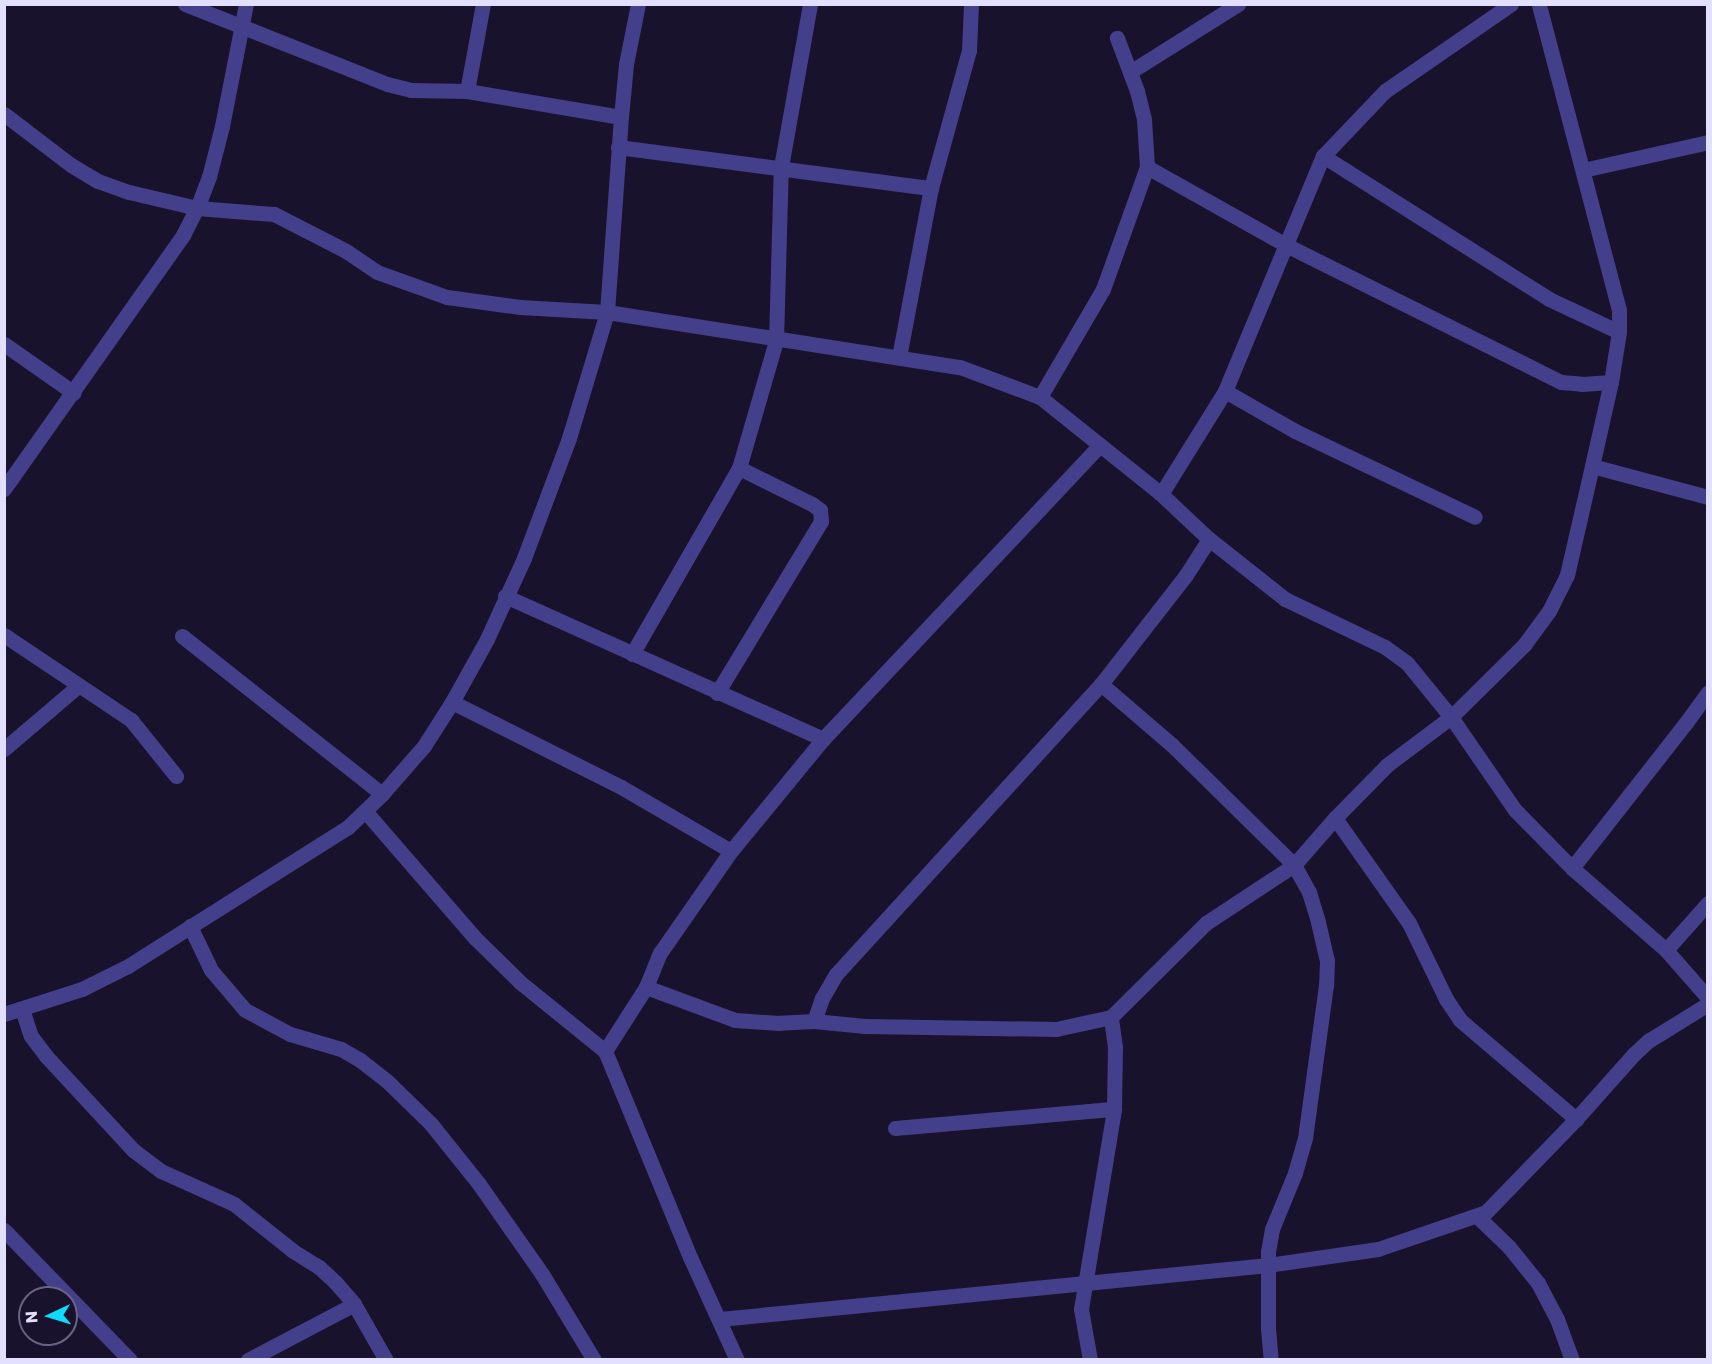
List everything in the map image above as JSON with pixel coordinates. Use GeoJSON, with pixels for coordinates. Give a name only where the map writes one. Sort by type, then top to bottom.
{"type":"FeatureCollection","features":[{"type":"Feature","properties":{"kind":"street"},"geometry":{"type":"LineString","coordinates":[[185,4],[387,84],[411,90],[467,91],[621,117]]}},
{"type":"Feature","properties":{"kind":"street"},"geometry":{"type":"LineString","coordinates":[[4,489],[183,236],[197,208],[209,177],[222,126],[246,4]]}},
{"type":"Feature","properties":{"kind":"street"},"geometry":{"type":"LineString","coordinates":[[467,91],[483,4]]}},
{"type":"Feature","properties":{"kind":"street"},"geometry":{"type":"LineString","coordinates":[[4,1014],[82,989],[128,966],[162,947],[190,926],[348,827],[382,794],[424,746],[452,702],[487,639],[524,558],[569,438],[607,312],[626,64],[638,4]]}},
{"type":"Feature","properties":{"kind":"street"},"geometry":{"type":"LineString","coordinates":[[632,654],[739,468],[776,341],[781,167],[810,4]]}},
{"type":"Feature","properties":{"kind":"street"},"geometry":{"type":"LineString","coordinates":[[898,357],[931,188],[969,50],[971,4]]}},
{"type":"Feature","properties":{"kind":"street"},"geometry":{"type":"LineString","coordinates":[[1130,72],[1238,4]]}},
{"type":"Feature","properties":{"kind":"street"},"geometry":{"type":"LineString","coordinates":[[1161,494],[1225,391],[1288,246],[1301,205],[1323,156],[1385,92],[1511,4]]}},
{"type":"Feature","properties":{"kind":"street"},"geometry":{"type":"LineString","coordinates":[[646,987],[735,1020],[779,1023],[814,1021],[865,1026],[1056,1029],[1112,1017],[1206,923],[1294,866],[1335,818],[1387,765],[1451,717],[1524,645],[1549,611],[1567,575],[1611,381],[1619,332],[1615,286],[1539,4]]}},
{"type":"Feature","properties":{"kind":"street"},"geometry":{"type":"LineString","coordinates":[[1040,397],[1103,289],[1147,167],[1144,118],[1117,38]]}},
{"type":"Feature","properties":{"kind":"street"},"geometry":{"type":"LineString","coordinates":[[4,114],[70,165],[98,182],[197,208],[274,214],[346,251],[376,272],[447,297],[520,307],[607,312],[776,341],[960,367],[1040,397],[1161,494],[1209,539],[1285,598],[1384,647],[1407,663],[1451,717],[1515,810],[1572,867],[1666,950],[1707,998]]}},
{"type":"Feature","properties":{"kind":"street"},"geometry":{"type":"LineString","coordinates":[[1583,170],[1707,141]]}},
{"type":"Feature","properties":{"kind":"street"},"geometry":{"type":"LineString","coordinates":[[618,147],[931,188]]}},
{"type":"Feature","properties":{"kind":"street"},"geometry":{"type":"LineString","coordinates":[[1323,156],[1549,299],[1619,332]]}},
{"type":"Feature","properties":{"kind":"street"},"geometry":{"type":"LineString","coordinates":[[1147,167],[1288,246],[1561,382],[1582,384],[1611,381]]}},
{"type":"Feature","properties":{"kind":"street"},"geometry":{"type":"LineString","coordinates":[[4,344],[74,393]]}},
{"type":"Feature","properties":{"kind":"street"},"geometry":{"type":"LineString","coordinates":[[1225,391],[1295,431],[1475,517]]}},
{"type":"Feature","properties":{"kind":"street"},"geometry":{"type":"LineString","coordinates":[[605,1052],[646,987],[660,952],[731,851],[823,739],[1100,446]]}},
{"type":"Feature","properties":{"kind":"street"},"geometry":{"type":"LineString","coordinates":[[1592,466],[1707,497]]}},
{"type":"Feature","properties":{"kind":"street"},"geometry":{"type":"LineString","coordinates":[[717,693],[821,521],[820,510],[812,504],[739,468]]}},
{"type":"Feature","properties":{"kind":"street"},"geometry":{"type":"LineString","coordinates":[[814,1021],[822,998],[836,974],[1101,684],[1186,575],[1209,539]]}},
{"type":"Feature","properties":{"kind":"street"},"geometry":{"type":"LineString","coordinates":[[505,596],[823,739]]}},
{"type":"Feature","properties":{"kind":"street"},"geometry":{"type":"LineString","coordinates":[[4,635],[131,720],[176,776]]}},
{"type":"Feature","properties":{"kind":"street"},"geometry":{"type":"LineString","coordinates":[[182,636],[382,794]]}},
{"type":"Feature","properties":{"kind":"street"},"geometry":{"type":"LineString","coordinates":[[1101,684],[1172,745],[1294,866],[1309,892],[1318,922],[1327,960],[1326,985],[1305,1138],[1295,1173],[1272,1229],[1268,1264],[1268,1328],[1271,1359]]}},
{"type":"Feature","properties":{"kind":"street"},"geometry":{"type":"LineString","coordinates":[[4,749],[78,686]]}},
{"type":"Feature","properties":{"kind":"street"},"geometry":{"type":"LineString","coordinates":[[1572,867],[1685,724],[1707,692]]}},
{"type":"Feature","properties":{"kind":"street"},"geometry":{"type":"LineString","coordinates":[[452,702],[621,787],[731,851]]}},
{"type":"Feature","properties":{"kind":"street"},"geometry":{"type":"LineString","coordinates":[[365,811],[475,938],[521,983],[605,1052],[690,1257],[737,1359]]}},
{"type":"Feature","properties":{"kind":"street"},"geometry":{"type":"LineString","coordinates":[[1335,818],[1409,923],[1446,999],[1460,1020],[1576,1119]]}},
{"type":"Feature","properties":{"kind":"street"},"geometry":{"type":"LineString","coordinates":[[1666,950],[1707,903]]}},
{"type":"Feature","properties":{"kind":"street"},"geometry":{"type":"LineString","coordinates":[[190,926],[211,970],[245,1010],[290,1034],[341,1049],[360,1060],[388,1082],[431,1124],[478,1184],[542,1274],[594,1359]]}},
{"type":"Feature","properties":{"kind":"street"},"geometry":{"type":"LineString","coordinates":[[720,1319],[1268,1264],[1378,1249],[1478,1217],[1576,1119],[1648,1041],[1707,1004]]}},
{"type":"Feature","properties":{"kind":"street"},"geometry":{"type":"LineString","coordinates":[[22,1009],[31,1036],[46,1056],[147,1162],[234,1204],[293,1251],[319,1267],[354,1304],[386,1359]]}},
{"type":"Feature","properties":{"kind":"street"},"geometry":{"type":"LineString","coordinates":[[1090,1359],[1081,1309],[1114,1109],[1115,1047],[1112,1017]]}},
{"type":"Feature","properties":{"kind":"street"},"geometry":{"type":"LineString","coordinates":[[895,1128],[1114,1109]]}},
{"type":"Feature","properties":{"kind":"street"},"geometry":{"type":"LineString","coordinates":[[1478,1217],[1509,1247],[1538,1283],[1557,1319],[1572,1359]]}},
{"type":"Feature","properties":{"kind":"street"},"geometry":{"type":"LineString","coordinates":[[4,1230],[130,1359]]}},
{"type":"Feature","properties":{"kind":"street"},"geometry":{"type":"LineString","coordinates":[[248,1359],[354,1304]]}}]}
